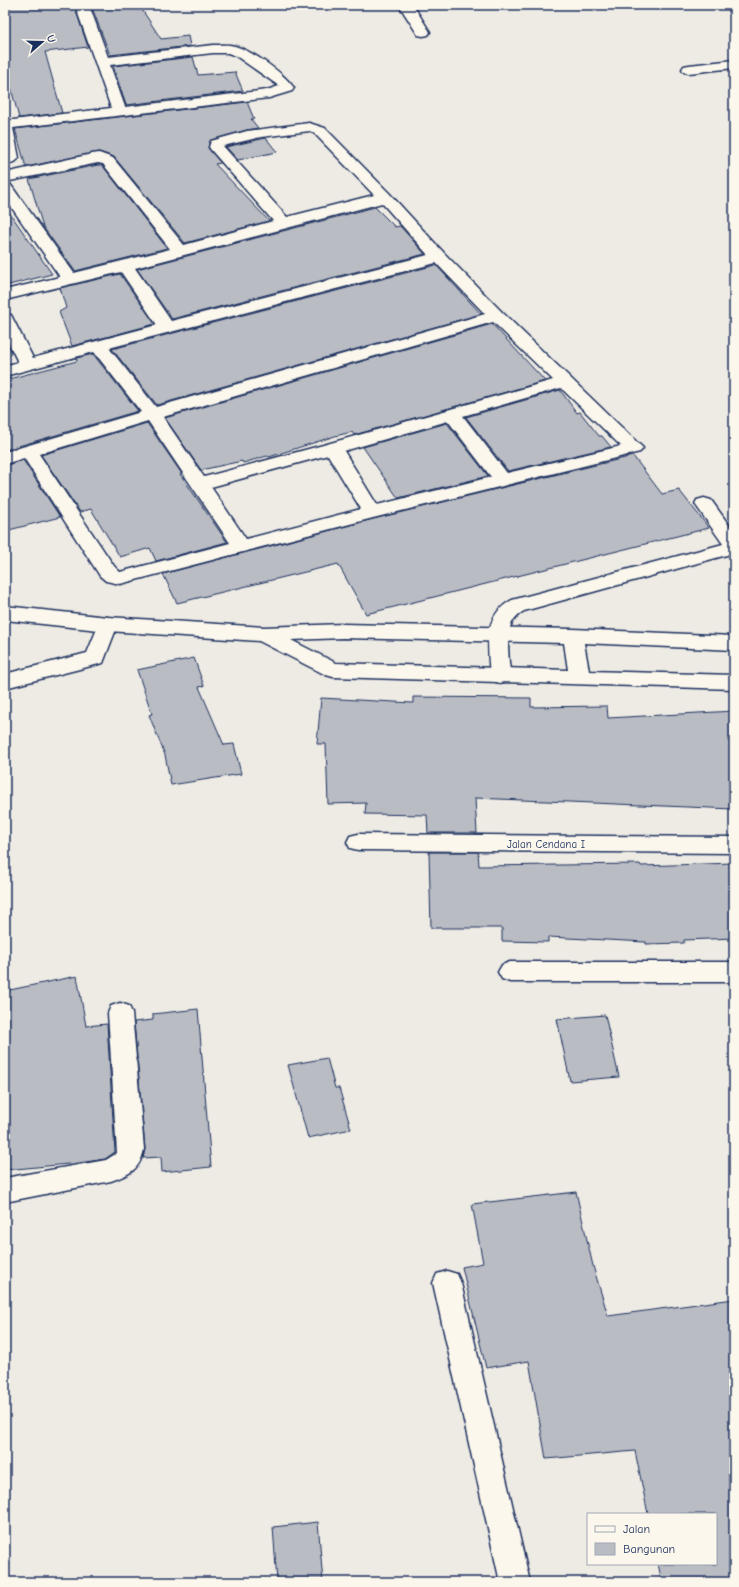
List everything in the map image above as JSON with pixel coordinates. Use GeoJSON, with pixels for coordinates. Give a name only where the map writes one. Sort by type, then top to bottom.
{"type":"FeatureCollection","features":[{"type":"Feature","properties":{"kind":"street"},"geometry":{"type":"LineString","coordinates":[[82,5],[120,112]]}},
{"type":"Feature","properties":{"kind":"street"},"geometry":{"type":"LineString","coordinates":[[406,5],[423,32]]}},
{"type":"Feature","properties":{"kind":"street"},"geometry":{"type":"LineString","coordinates":[[11,158],[5,126],[269,94],[287,88],[284,82],[242,53],[230,49],[213,49],[102,62]]}},
{"type":"Feature","properties":{"kind":"street"},"geometry":{"type":"LineString","coordinates":[[689,69],[734,64]]}},
{"type":"Feature","properties":{"kind":"street"},"geometry":{"type":"LineString","coordinates":[[28,451],[107,571],[120,578],[372,512],[634,448],[496,316],[439,257],[385,197],[320,131],[315,128],[296,128],[233,139],[216,144],[216,147],[283,223]]}},
{"type":"Feature","properties":{"kind":"street"},"geometry":{"type":"LineString","coordinates":[[5,178],[96,158],[104,159],[180,251]]}},
{"type":"Feature","properties":{"kind":"street"},"geometry":{"type":"LineString","coordinates":[[5,187],[70,279]]}},
{"type":"Feature","properties":{"kind":"street"},"geometry":{"type":"LineString","coordinates":[[5,295],[126,266],[385,197]]}},
{"type":"Feature","properties":{"kind":"street"},"geometry":{"type":"LineString","coordinates":[[5,370],[439,257]]}},
{"type":"Feature","properties":{"kind":"street"},"geometry":{"type":"LineString","coordinates":[[126,266],[167,327]]}},
{"type":"Feature","properties":{"kind":"street"},"geometry":{"type":"LineString","coordinates":[[5,458],[152,414],[496,316]]}},
{"type":"Feature","properties":{"kind":"street"},"geometry":{"type":"LineString","coordinates":[[5,319],[27,364]]}},
{"type":"Feature","properties":{"kind":"street"},"geometry":{"type":"LineString","coordinates":[[98,346],[152,414],[242,547]]}},
{"type":"Feature","properties":{"kind":"street"},"geometry":{"type":"LineString","coordinates":[[199,484],[333,448],[564,382]]}},
{"type":"Feature","properties":{"kind":"street"},"geometry":{"type":"LineString","coordinates":[[452,414],[503,481]]}},
{"type":"Feature","properties":{"kind":"street"},"geometry":{"type":"LineString","coordinates":[[333,448],[372,512]]}},
{"type":"Feature","properties":{"kind":"street"},"geometry":{"type":"LineString","coordinates":[[500,676],[499,635],[501,623],[503,617],[508,612],[519,605],[734,546],[704,504]]}},
{"type":"Feature","properties":{"kind":"street"},"geometry":{"type":"LineString","coordinates":[[5,613],[108,624],[264,634],[343,631],[573,636],[734,643]]}},
{"type":"Feature","properties":{"kind":"street"},"geometry":{"type":"LineString","coordinates":[[5,681],[96,658],[108,624]]}},
{"type":"Feature","properties":{"kind":"street"},"geometry":{"type":"LineString","coordinates":[[264,634],[333,670],[734,682]]}},
{"type":"Feature","properties":{"kind":"street"},"geometry":{"type":"LineString","coordinates":[[573,636],[580,678]]}},
{"type":"Feature","properties":{"kind":"street","name":"Jalan Cendana I"},"geometry":{"type":"LineString","coordinates":[[358,842],[734,845]]}},
{"type":"Feature","properties":{"kind":"street"},"geometry":{"type":"LineString","coordinates":[[510,972],[734,972]]}},
{"type":"Feature","properties":{"kind":"street"},"geometry":{"type":"LineString","coordinates":[[5,1190],[111,1170],[129,1159],[131,1149],[120,1013]]}},
{"type":"Feature","properties":{"kind":"street"},"geometry":{"type":"LineString","coordinates":[[447,1283],[515,1582]]}},
{"type":"Feature","properties":{"kind":"building"},"geometry":{"type":"Polygon","coordinates":[[[5,5],[74,5],[88,47],[45,52],[62,113],[19,118],[5,66],[5,5]]]}},
{"type":"Feature","properties":{"kind":"building"},"geometry":{"type":"Polygon","coordinates":[[[91,5],[139,5],[161,39],[188,36],[190,46],[110,55],[91,5]]]}},
{"type":"Feature","properties":{"kind":"building"},"geometry":{"type":"Polygon","coordinates":[[[193,57],[198,75],[235,72],[243,91],[126,105],[113,66],[193,57]]]}},
{"type":"Feature","properties":{"kind":"building"},"geometry":{"type":"Polygon","coordinates":[[[247,102],[254,119],[251,119],[258,128],[211,140],[208,148],[221,163],[215,164],[269,221],[185,243],[114,157],[99,152],[26,167],[15,129],[247,102]]]}},
{"type":"Feature","properties":{"kind":"building"},"geometry":{"type":"Polygon","coordinates":[[[266,138],[277,152],[238,160],[226,147],[266,138]]]}},
{"type":"Feature","properties":{"kind":"building"},"geometry":{"type":"Polygon","coordinates":[[[102,165],[167,248],[75,271],[43,227],[29,179],[102,165]]]}},
{"type":"Feature","properties":{"kind":"building"},"geometry":{"type":"Polygon","coordinates":[[[5,206],[52,274],[5,286],[5,206]]]}},
{"type":"Feature","properties":{"kind":"building"},"geometry":{"type":"Polygon","coordinates":[[[375,207],[395,227],[400,226],[425,254],[172,319],[137,269],[375,207]]]}},
{"type":"Feature","properties":{"kind":"building"},"geometry":{"type":"Polygon","coordinates":[[[436,265],[481,314],[157,405],[112,349],[436,265]]]}},
{"type":"Feature","properties":{"kind":"building"},"geometry":{"type":"Polygon","coordinates":[[[120,274],[155,324],[72,346],[59,312],[66,308],[60,288],[120,274]]]}},
{"type":"Feature","properties":{"kind":"building"},"geometry":{"type":"Polygon","coordinates":[[[492,324],[545,381],[354,435],[352,432],[335,436],[269,457],[267,456],[243,463],[242,461],[201,470],[165,418],[492,324]]]}},
{"type":"Feature","properties":{"kind":"building"},"geometry":{"type":"Polygon","coordinates":[[[93,354],[138,411],[5,450],[5,380],[77,361],[76,358],[93,354]]]}},
{"type":"Feature","properties":{"kind":"building"},"geometry":{"type":"Polygon","coordinates":[[[560,390],[577,413],[580,412],[599,436],[602,436],[611,447],[508,471],[466,417],[560,390]]]}},
{"type":"Feature","properties":{"kind":"building"},"geometry":{"type":"Polygon","coordinates":[[[147,423],[227,542],[156,561],[150,548],[120,557],[91,509],[80,512],[41,455],[147,423]]]}},
{"type":"Feature","properties":{"kind":"building"},"geometry":{"type":"Polygon","coordinates":[[[447,423],[488,476],[398,498],[363,447],[447,423]]]}},
{"type":"Feature","properties":{"kind":"building"},"geometry":{"type":"Polygon","coordinates":[[[633,456],[662,494],[679,490],[709,528],[366,614],[338,564],[177,603],[163,574],[373,519],[633,456]]]}},
{"type":"Feature","properties":{"kind":"building"},"geometry":{"type":"Polygon","coordinates":[[[23,460],[60,517],[5,531],[5,465],[23,460]]]}},
{"type":"Feature","properties":{"kind":"building"},"geometry":{"type":"Polygon","coordinates":[[[194,658],[204,686],[199,687],[224,745],[234,744],[241,774],[171,785],[165,755],[149,715],[152,714],[137,670],[194,658]]]}},
{"type":"Feature","properties":{"kind":"building"},"geometry":{"type":"Polygon","coordinates":[[[413,697],[531,698],[531,707],[607,706],[608,718],[734,711],[734,809],[475,798],[477,833],[428,833],[427,815],[365,814],[366,803],[328,804],[326,744],[317,744],[321,698],[413,703],[413,697]]]}},
{"type":"Feature","properties":{"kind":"building"},"geometry":{"type":"Polygon","coordinates":[[[429,852],[478,852],[479,866],[640,864],[641,866],[734,863],[734,938],[684,940],[684,943],[646,944],[646,942],[548,937],[548,942],[502,941],[502,928],[431,928],[429,852]]]}},
{"type":"Feature","properties":{"kind":"building"},"geometry":{"type":"Polygon","coordinates":[[[77,976],[86,1026],[107,1024],[115,1152],[105,1159],[5,1170],[5,991],[77,976]]]}},
{"type":"Feature","properties":{"kind":"building"},"geometry":{"type":"Polygon","coordinates":[[[198,1009],[211,1167],[162,1172],[161,1157],[143,1158],[145,1149],[134,1022],[153,1020],[153,1014],[198,1009]]]}},
{"type":"Feature","properties":{"kind":"building"},"geometry":{"type":"Polygon","coordinates":[[[605,1015],[619,1077],[570,1081],[557,1019],[605,1015]]]}},
{"type":"Feature","properties":{"kind":"building"},"geometry":{"type":"Polygon","coordinates":[[[327,1058],[335,1088],[339,1088],[351,1129],[308,1138],[288,1065],[327,1058]]]}},
{"type":"Feature","properties":{"kind":"building"},"geometry":{"type":"Polygon","coordinates":[[[576,1192],[593,1266],[608,1316],[734,1299],[734,1582],[662,1582],[658,1565],[717,1565],[717,1513],[648,1513],[635,1451],[546,1459],[529,1361],[486,1368],[462,1267],[483,1263],[472,1204],[576,1192]]]}},
{"type":"Feature","properties":{"kind":"building"},"geometry":{"type":"Polygon","coordinates":[[[318,1522],[323,1582],[277,1582],[273,1527],[318,1522]]]}}]}
